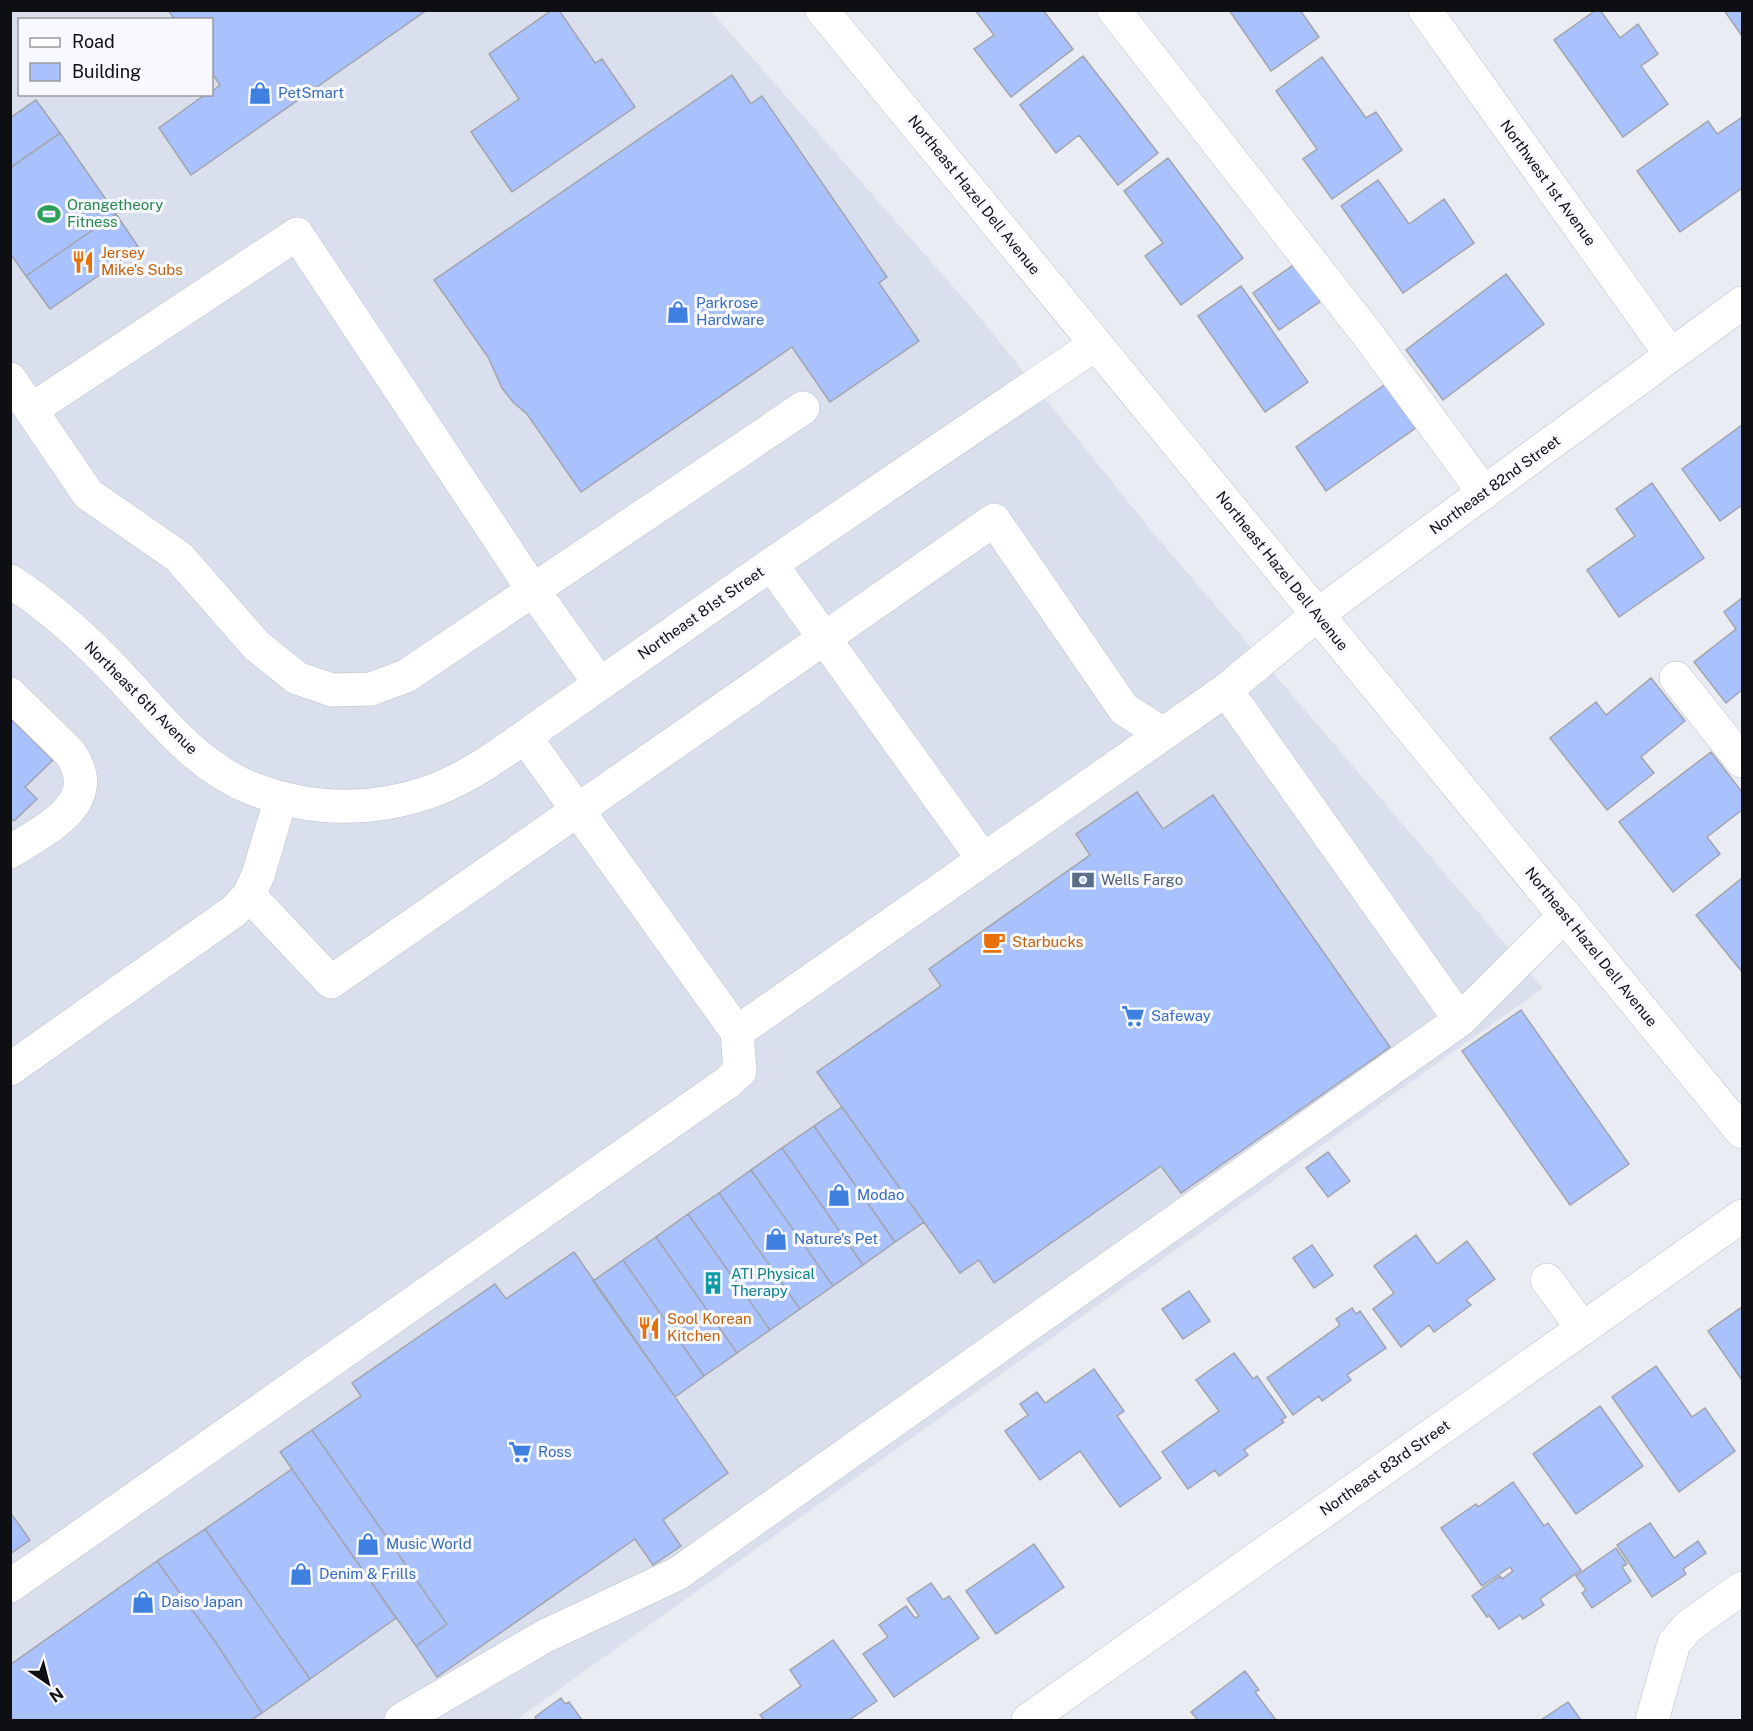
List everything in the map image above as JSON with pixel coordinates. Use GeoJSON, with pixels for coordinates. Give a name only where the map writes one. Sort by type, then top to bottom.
{"type":"FeatureCollection","features":[{"type":"Feature","properties":{"kind":"street","name":"Northeast Hazel Dell Avenue"},"geometry":{"type":"LineString","coordinates":[[822,10],[1743,1132]]}},
{"type":"Feature","properties":{"kind":"street"},"geometry":{"type":"LineString","coordinates":[[1114,10],[1368,335],[1484,493]]}},
{"type":"Feature","properties":{"kind":"street","name":"Northwest 1st Avenue"},"geometry":{"type":"LineString","coordinates":[[1425,10],[1671,355]]}},
{"type":"Feature","properties":{"kind":"street"},"geometry":{"type":"LineString","coordinates":[[31,410],[297,234],[533,590],[600,684]]}},
{"type":"Feature","properties":{"kind":"street","name":"Northeast 82nd Street"},"geometry":{"type":"LineString","coordinates":[[737,1032],[1226,690],[1318,614],[1743,303]]}},
{"type":"Feature","properties":{"kind":"street","name":"Northeast 81st Street"},"geometry":{"type":"LineString","coordinates":[[281,798],[324,806],[378,805],[405,800],[435,790],[459,778],[525,736],[771,564],[1096,344]]}},
{"type":"Feature","properties":{"kind":"street"},"geometry":{"type":"LineString","coordinates":[[10,379],[88,494],[179,557],[257,646],[297,678],[333,690],[370,689],[406,676],[803,408]]}},
{"type":"Feature","properties":{"kind":"street"},"geometry":{"type":"LineString","coordinates":[[249,895],[331,982],[994,520],[1124,709],[1163,734]]}},
{"type":"Feature","properties":{"kind":"street"},"geometry":{"type":"LineString","coordinates":[[771,564],[983,859]]}},
{"type":"Feature","properties":{"kind":"street","name":"Northeast 6th Avenue"},"geometry":{"type":"LineString","coordinates":[[10,581],[47,608],[78,635],[123,679],[181,743],[202,760],[250,787],[281,798]]}},
{"type":"Feature","properties":{"kind":"street"},"geometry":{"type":"LineString","coordinates":[[1676,678],[1743,761]]}},
{"type":"Feature","properties":{"kind":"street"},"geometry":{"type":"LineString","coordinates":[[1226,690],[1460,1020]]}},
{"type":"Feature","properties":{"kind":"street"},"geometry":{"type":"LineString","coordinates":[[10,694],[70,753],[76,763],[82,785],[79,796],[69,810],[10,852]]}},
{"type":"Feature","properties":{"kind":"street"},"geometry":{"type":"LineString","coordinates":[[10,1586],[728,1082],[740,1071],[737,1032],[525,736]]}},
{"type":"Feature","properties":{"kind":"street"},"geometry":{"type":"LineString","coordinates":[[10,1069],[234,911],[249,895],[258,876],[281,798]]}},
{"type":"Feature","properties":{"kind":"street"},"geometry":{"type":"LineString","coordinates":[[401,1720],[545,1636],[677,1574],[1460,1020],[1565,915]]}},
{"type":"Feature","properties":{"kind":"street","name":"Northeast 83rd Street"},"geometry":{"type":"LineString","coordinates":[[1028,1720],[1743,1216]]}},
{"type":"Feature","properties":{"kind":"street"},"geometry":{"type":"LineString","coordinates":[[1547,1280],[1583,1329]]}},
{"type":"Feature","properties":{"kind":"street"},"geometry":{"type":"LineString","coordinates":[[1652,1720],[1674,1643],[1689,1626],[1743,1588]]}},
{"type":"Feature","properties":{"kind":"shaded area"},"geometry":{"type":"Polygon","coordinates":[[[11,11],[711,11],[977,314],[1155,535],[1543,988],[516,1720],[11,1720],[11,11]]]}},
{"type":"Feature","properties":{"kind":"building","name":"PetSmart"},"geometry":{"type":"Polygon","coordinates":[[[168,10],[427,10],[191,175],[159,128],[203,96],[213,96],[213,90],[220,85],[213,74],[213,18],[174,18],[168,10]]]}},
{"type":"Feature","properties":{"kind":"building"},"geometry":{"type":"Polygon","coordinates":[[[552,10],[559,10],[595,63],[602,59],[635,107],[512,192],[471,132],[519,99],[489,54],[552,10]]]}},
{"type":"Feature","properties":{"kind":"building"},"geometry":{"type":"Polygon","coordinates":[[[975,10],[1043,10],[1073,49],[1011,97],[974,49],[994,35],[975,10]]]}},
{"type":"Feature","properties":{"kind":"building"},"geometry":{"type":"Polygon","coordinates":[[[1229,10],[1300,10],[1319,37],[1271,71],[1229,10]]]}},
{"type":"Feature","properties":{"kind":"building"},"geometry":{"type":"Polygon","coordinates":[[[1596,10],[1600,10],[1620,38],[1638,24],[1658,54],[1641,66],[1668,104],[1623,137],[1554,40],[1596,10]]]}},
{"type":"Feature","properties":{"kind":"building"},"geometry":{"type":"Polygon","coordinates":[[[1724,10],[1742,10],[1742,36],[1724,10]]]}},
{"type":"Feature","properties":{"kind":"building"},"geometry":{"type":"Polygon","coordinates":[[[1083,56],[1158,153],[1118,185],[1079,135],[1056,153],[1020,105],[1083,56]]]}},
{"type":"Feature","properties":{"kind":"building"},"geometry":{"type":"Polygon","coordinates":[[[1322,57],[1366,118],[1376,112],[1402,150],[1332,199],[1303,159],[1317,149],[1276,91],[1322,57]]]}},
{"type":"Feature","properties":{"kind":"building","name":"Parkrose Hardware"},"geometry":{"type":"Polygon","coordinates":[[[732,75],[751,104],[762,96],[887,277],[879,283],[919,341],[830,402],[792,347],[581,492],[527,414],[502,388],[488,357],[434,280],[732,75]]]}},
{"type":"Feature","properties":{"kind":"building"},"geometry":{"type":"Polygon","coordinates":[[[36,100],[60,133],[10,168],[10,118],[36,100]]]}},
{"type":"Feature","properties":{"kind":"building"},"geometry":{"type":"Polygon","coordinates":[[[1741,118],[1742,188],[1680,232],[1637,171],[1708,121],[1717,134],[1741,118]]]}},
{"type":"Feature","properties":{"kind":"building"},"geometry":{"type":"Polygon","coordinates":[[[60,133],[116,214],[26,276],[10,253],[10,168],[60,133]]]}},
{"type":"Feature","properties":{"kind":"building"},"geometry":{"type":"Polygon","coordinates":[[[1168,158],[1243,258],[1181,305],[1145,256],[1163,243],[1124,191],[1168,158]]]}},
{"type":"Feature","properties":{"kind":"building"},"geometry":{"type":"Polygon","coordinates":[[[1378,180],[1409,224],[1444,199],[1474,243],[1403,293],[1341,206],[1378,180]]]}},
{"type":"Feature","properties":{"kind":"building","name":"Jersey Mike's Subs"},"geometry":{"type":"Polygon","coordinates":[[[116,214],[139,248],[50,309],[26,276],[116,214]]]}},
{"type":"Feature","properties":{"kind":"building"},"geometry":{"type":"Polygon","coordinates":[[[1295,264],[1321,301],[1279,330],[1253,293],[1295,264]]]}},
{"type":"Feature","properties":{"kind":"building"},"geometry":{"type":"Polygon","coordinates":[[[1506,274],[1544,324],[1443,400],[1406,350],[1506,274]]]}},
{"type":"Feature","properties":{"kind":"building"},"geometry":{"type":"Polygon","coordinates":[[[1241,286],[1308,382],[1265,412],[1198,316],[1241,286]]]}},
{"type":"Feature","properties":{"kind":"building"},"geometry":{"type":"Polygon","coordinates":[[[1390,381],[1420,425],[1326,491],[1296,447],[1390,381]]]}},
{"type":"Feature","properties":{"kind":"building"},"geometry":{"type":"Polygon","coordinates":[[[1742,425],[1742,505],[1720,521],[1682,469],[1742,425]]]}},
{"type":"Feature","properties":{"kind":"building"},"geometry":{"type":"Polygon","coordinates":[[[1652,483],[1704,558],[1619,617],[1587,570],[1635,536],[1616,509],[1652,483]]]}},
{"type":"Feature","properties":{"kind":"building"},"geometry":{"type":"Polygon","coordinates":[[[1742,598],[1742,690],[1726,703],[1694,662],[1736,629],[1724,612],[1742,598]]]}},
{"type":"Feature","properties":{"kind":"building"},"geometry":{"type":"Polygon","coordinates":[[[1651,678],[1685,721],[1641,757],[1654,773],[1607,810],[1550,738],[1596,702],[1606,715],[1651,678]]]}},
{"type":"Feature","properties":{"kind":"building"},"geometry":{"type":"Polygon","coordinates":[[[10,718],[53,760],[25,787],[37,799],[14,821],[10,817],[10,718]]]}},
{"type":"Feature","properties":{"kind":"building"},"geometry":{"type":"Polygon","coordinates":[[[1711,752],[1742,792],[1742,810],[1707,837],[1720,854],[1673,892],[1619,822],[1711,752]]]}},
{"type":"Feature","properties":{"kind":"building","name":"Safeway"},"geometry":{"type":"Polygon","coordinates":[[[1137,792],[1163,829],[1213,795],[1390,1047],[1181,1193],[1161,1166],[994,1283],[979,1260],[960,1273],[817,1072],[941,986],[929,969],[1090,855],[1076,834],[1137,792]]]}},
{"type":"Feature","properties":{"kind":"building"},"geometry":{"type":"Polygon","coordinates":[[[1741,879],[1742,881],[1742,972],[1696,915],[1741,879]]]}},
{"type":"Feature","properties":{"kind":"building"},"geometry":{"type":"Polygon","coordinates":[[[1521,1010],[1629,1164],[1570,1205],[1462,1051],[1521,1010]]]}},
{"type":"Feature","properties":{"kind":"building"},"geometry":{"type":"Polygon","coordinates":[[[842,1107],[924,1222],[895,1242],[814,1126],[842,1107]]]}},
{"type":"Feature","properties":{"kind":"building","name":"Modao"},"geometry":{"type":"Polygon","coordinates":[[[814,1126],[895,1242],[863,1265],[782,1148],[814,1126]]]}},
{"type":"Feature","properties":{"kind":"building"},"geometry":{"type":"Polygon","coordinates":[[[782,1148],[863,1265],[833,1286],[751,1170],[782,1148]]]}},
{"type":"Feature","properties":{"kind":"building"},"geometry":{"type":"Polygon","coordinates":[[[1328,1152],[1350,1181],[1328,1197],[1306,1168],[1328,1152]]]}},
{"type":"Feature","properties":{"kind":"building","name":"Nature's Pet"},"geometry":{"type":"Polygon","coordinates":[[[751,1170],[833,1286],[800,1309],[719,1193],[751,1170]]]}},
{"type":"Feature","properties":{"kind":"building"},"geometry":{"type":"Polygon","coordinates":[[[719,1193],[800,1309],[770,1330],[688,1214],[719,1193]]]}},
{"type":"Feature","properties":{"kind":"building","name":"ATI Physical Therapy"},"geometry":{"type":"Polygon","coordinates":[[[688,1214],[770,1330],[737,1353],[656,1237],[688,1214]]]}},
{"type":"Feature","properties":{"kind":"building"},"geometry":{"type":"Polygon","coordinates":[[[1416,1235],[1437,1264],[1467,1241],[1495,1279],[1466,1300],[1471,1305],[1434,1332],[1429,1325],[1401,1347],[1373,1309],[1394,1293],[1374,1266],[1416,1235]]]}},
{"type":"Feature","properties":{"kind":"building"},"geometry":{"type":"Polygon","coordinates":[[[656,1237],[737,1353],[704,1376],[623,1260],[656,1237]]]}},
{"type":"Feature","properties":{"kind":"building"},"geometry":{"type":"Polygon","coordinates":[[[1312,1245],[1333,1275],[1314,1288],[1293,1258],[1312,1245]]]}},
{"type":"Feature","properties":{"kind":"building","name":"Ross"},"geometry":{"type":"Polygon","coordinates":[[[574,1252],[728,1473],[663,1520],[681,1546],[653,1565],[635,1539],[437,1677],[416,1646],[447,1624],[312,1430],[361,1396],[352,1383],[495,1284],[506,1299],[574,1252]]]}},
{"type":"Feature","properties":{"kind":"building","name":"Sool Korean Kitchen"},"geometry":{"type":"Polygon","coordinates":[[[623,1260],[704,1376],[675,1397],[593,1281],[623,1260]]]}},
{"type":"Feature","properties":{"kind":"building"},"geometry":{"type":"Polygon","coordinates":[[[1189,1291],[1210,1321],[1183,1339],[1162,1309],[1189,1291]]]}},
{"type":"Feature","properties":{"kind":"building"},"geometry":{"type":"Polygon","coordinates":[[[1742,1307],[1742,1380],[1708,1331],[1742,1307]]]}},
{"type":"Feature","properties":{"kind":"building"},"geometry":{"type":"Polygon","coordinates":[[[1352,1308],[1356,1314],[1360,1311],[1386,1348],[1347,1375],[1351,1380],[1322,1401],[1319,1396],[1293,1415],[1267,1378],[1340,1325],[1336,1319],[1352,1308]]]}},
{"type":"Feature","properties":{"kind":"building"},"geometry":{"type":"Polygon","coordinates":[[[1234,1353],[1253,1379],[1257,1376],[1286,1417],[1281,1420],[1284,1422],[1244,1450],[1248,1455],[1219,1476],[1215,1470],[1188,1489],[1162,1452],[1219,1411],[1196,1380],[1234,1353]]]}},
{"type":"Feature","properties":{"kind":"building"},"geometry":{"type":"Polygon","coordinates":[[[1656,1366],[1692,1417],[1705,1408],[1735,1451],[1679,1492],[1612,1397],[1656,1366]]]}},
{"type":"Feature","properties":{"kind":"building"},"geometry":{"type":"Polygon","coordinates":[[[1094,1369],[1124,1411],[1117,1416],[1161,1478],[1120,1507],[1080,1451],[1040,1480],[1005,1431],[1028,1415],[1020,1404],[1037,1392],[1045,1403],[1094,1369]]]}},
{"type":"Feature","properties":{"kind":"building"},"geometry":{"type":"Polygon","coordinates":[[[1600,1406],[1643,1466],[1576,1514],[1533,1454],[1600,1406]]]}},
{"type":"Feature","properties":{"kind":"building","name":"Music World"},"geometry":{"type":"Polygon","coordinates":[[[312,1430],[447,1624],[416,1646],[280,1452],[312,1430]]]}},
{"type":"Feature","properties":{"kind":"building","name":"Denim & Frills"},"geometry":{"type":"Polygon","coordinates":[[[292,1469],[396,1618],[310,1679],[205,1529],[292,1469]]]}},
{"type":"Feature","properties":{"kind":"building"},"geometry":{"type":"Polygon","coordinates":[[[1513,1482],[1544,1526],[1548,1523],[1581,1570],[1540,1599],[1544,1605],[1523,1619],[1520,1615],[1499,1629],[1472,1596],[1500,1576],[1502,1579],[1513,1571],[1510,1567],[1482,1586],[1441,1528],[1476,1504],[1478,1507],[1513,1482]]]}},
{"type":"Feature","properties":{"kind":"building"},"geometry":{"type":"Polygon","coordinates":[[[10,1512],[30,1540],[10,1554],[10,1512]]]}},
{"type":"Feature","properties":{"kind":"building"},"geometry":{"type":"Polygon","coordinates":[[[1650,1523],[1674,1558],[1698,1541],[1706,1553],[1683,1569],[1686,1574],[1652,1597],[1617,1545],[1650,1523]]]}},
{"type":"Feature","properties":{"kind":"building"},"geometry":{"type":"Polygon","coordinates":[[[205,1529],[310,1679],[262,1713],[216,1643],[157,1561],[205,1529]]]}},
{"type":"Feature","properties":{"kind":"building"},"geometry":{"type":"Polygon","coordinates":[[[1034,1544],[1064,1587],[996,1634],[966,1591],[1034,1544]]]}},
{"type":"Feature","properties":{"kind":"building"},"geometry":{"type":"Polygon","coordinates":[[[1616,1548],[1627,1564],[1622,1567],[1631,1581],[1592,1608],[1582,1593],[1586,1590],[1576,1576],[1616,1548]]]}},
{"type":"Feature","properties":{"kind":"building","name":"Daiso Japan"},"geometry":{"type":"Polygon","coordinates":[[[157,1561],[216,1643],[262,1713],[251,1720],[10,1720],[10,1665],[157,1561]]]}},
{"type":"Feature","properties":{"kind":"building"},"geometry":{"type":"Polygon","coordinates":[[[931,1583],[943,1600],[949,1596],[979,1638],[894,1697],[863,1654],[888,1637],[879,1625],[906,1606],[915,1618],[919,1616],[907,1599],[931,1583]]]}},
{"type":"Feature","properties":{"kind":"building"},"geometry":{"type":"Polygon","coordinates":[[[833,1640],[877,1701],[849,1720],[764,1720],[760,1715],[801,1686],[790,1670],[833,1640]]]}},
{"type":"Feature","properties":{"kind":"building"},"geometry":{"type":"Polygon","coordinates":[[[1245,1671],[1259,1690],[1255,1692],[1276,1720],[1198,1720],[1191,1712],[1245,1671]]]}},
{"type":"Feature","properties":{"kind":"building"},"geometry":{"type":"Polygon","coordinates":[[[561,1698],[565,1704],[569,1702],[582,1720],[537,1720],[535,1717],[561,1698]]]}},
{"type":"Feature","properties":{"kind":"building"},"geometry":{"type":"Polygon","coordinates":[[[1568,1702],[1581,1720],[1541,1720],[1568,1702]]]}},
{"type":"Feature","properties":{"kind":"place","name":"PetSmart"},"geometry":{"type":"Point","coordinates":[260,93]}},
{"type":"Feature","properties":{"kind":"place","name":"Orangetheory Fitness"},"geometry":{"type":"Point","coordinates":[49,214]}},
{"type":"Feature","properties":{"kind":"place","name":"Jersey Mike's Subs"},"geometry":{"type":"Point","coordinates":[83,262]}},
{"type":"Feature","properties":{"kind":"place","name":"Parkrose Hardware"},"geometry":{"type":"Point","coordinates":[678,312]}},
{"type":"Feature","properties":{"kind":"place","name":"Wells Fargo"},"geometry":{"type":"Point","coordinates":[1083,880]}},
{"type":"Feature","properties":{"kind":"place","name":"Starbucks"},"geometry":{"type":"Point","coordinates":[994,942]}},
{"type":"Feature","properties":{"kind":"place","name":"Safeway"},"geometry":{"type":"Point","coordinates":[1133,1016]}},
{"type":"Feature","properties":{"kind":"place","name":"Modao"},"geometry":{"type":"Point","coordinates":[839,1195]}},
{"type":"Feature","properties":{"kind":"place","name":"Nature's Pet"},"geometry":{"type":"Point","coordinates":[776,1239]}},
{"type":"Feature","properties":{"kind":"place","name":"ATI Physical Therapy"},"geometry":{"type":"Point","coordinates":[713,1283]}},
{"type":"Feature","properties":{"kind":"place","name":"Sool Korean Kitchen"},"geometry":{"type":"Point","coordinates":[649,1328]}},
{"type":"Feature","properties":{"kind":"place","name":"Ross"},"geometry":{"type":"Point","coordinates":[520,1452]}},
{"type":"Feature","properties":{"kind":"place","name":"Music World"},"geometry":{"type":"Point","coordinates":[368,1544]}},
{"type":"Feature","properties":{"kind":"place","name":"Denim & Frills"},"geometry":{"type":"Point","coordinates":[301,1574]}},
{"type":"Feature","properties":{"kind":"place","name":"Daiso Japan"},"geometry":{"type":"Point","coordinates":[143,1602]}}]}
